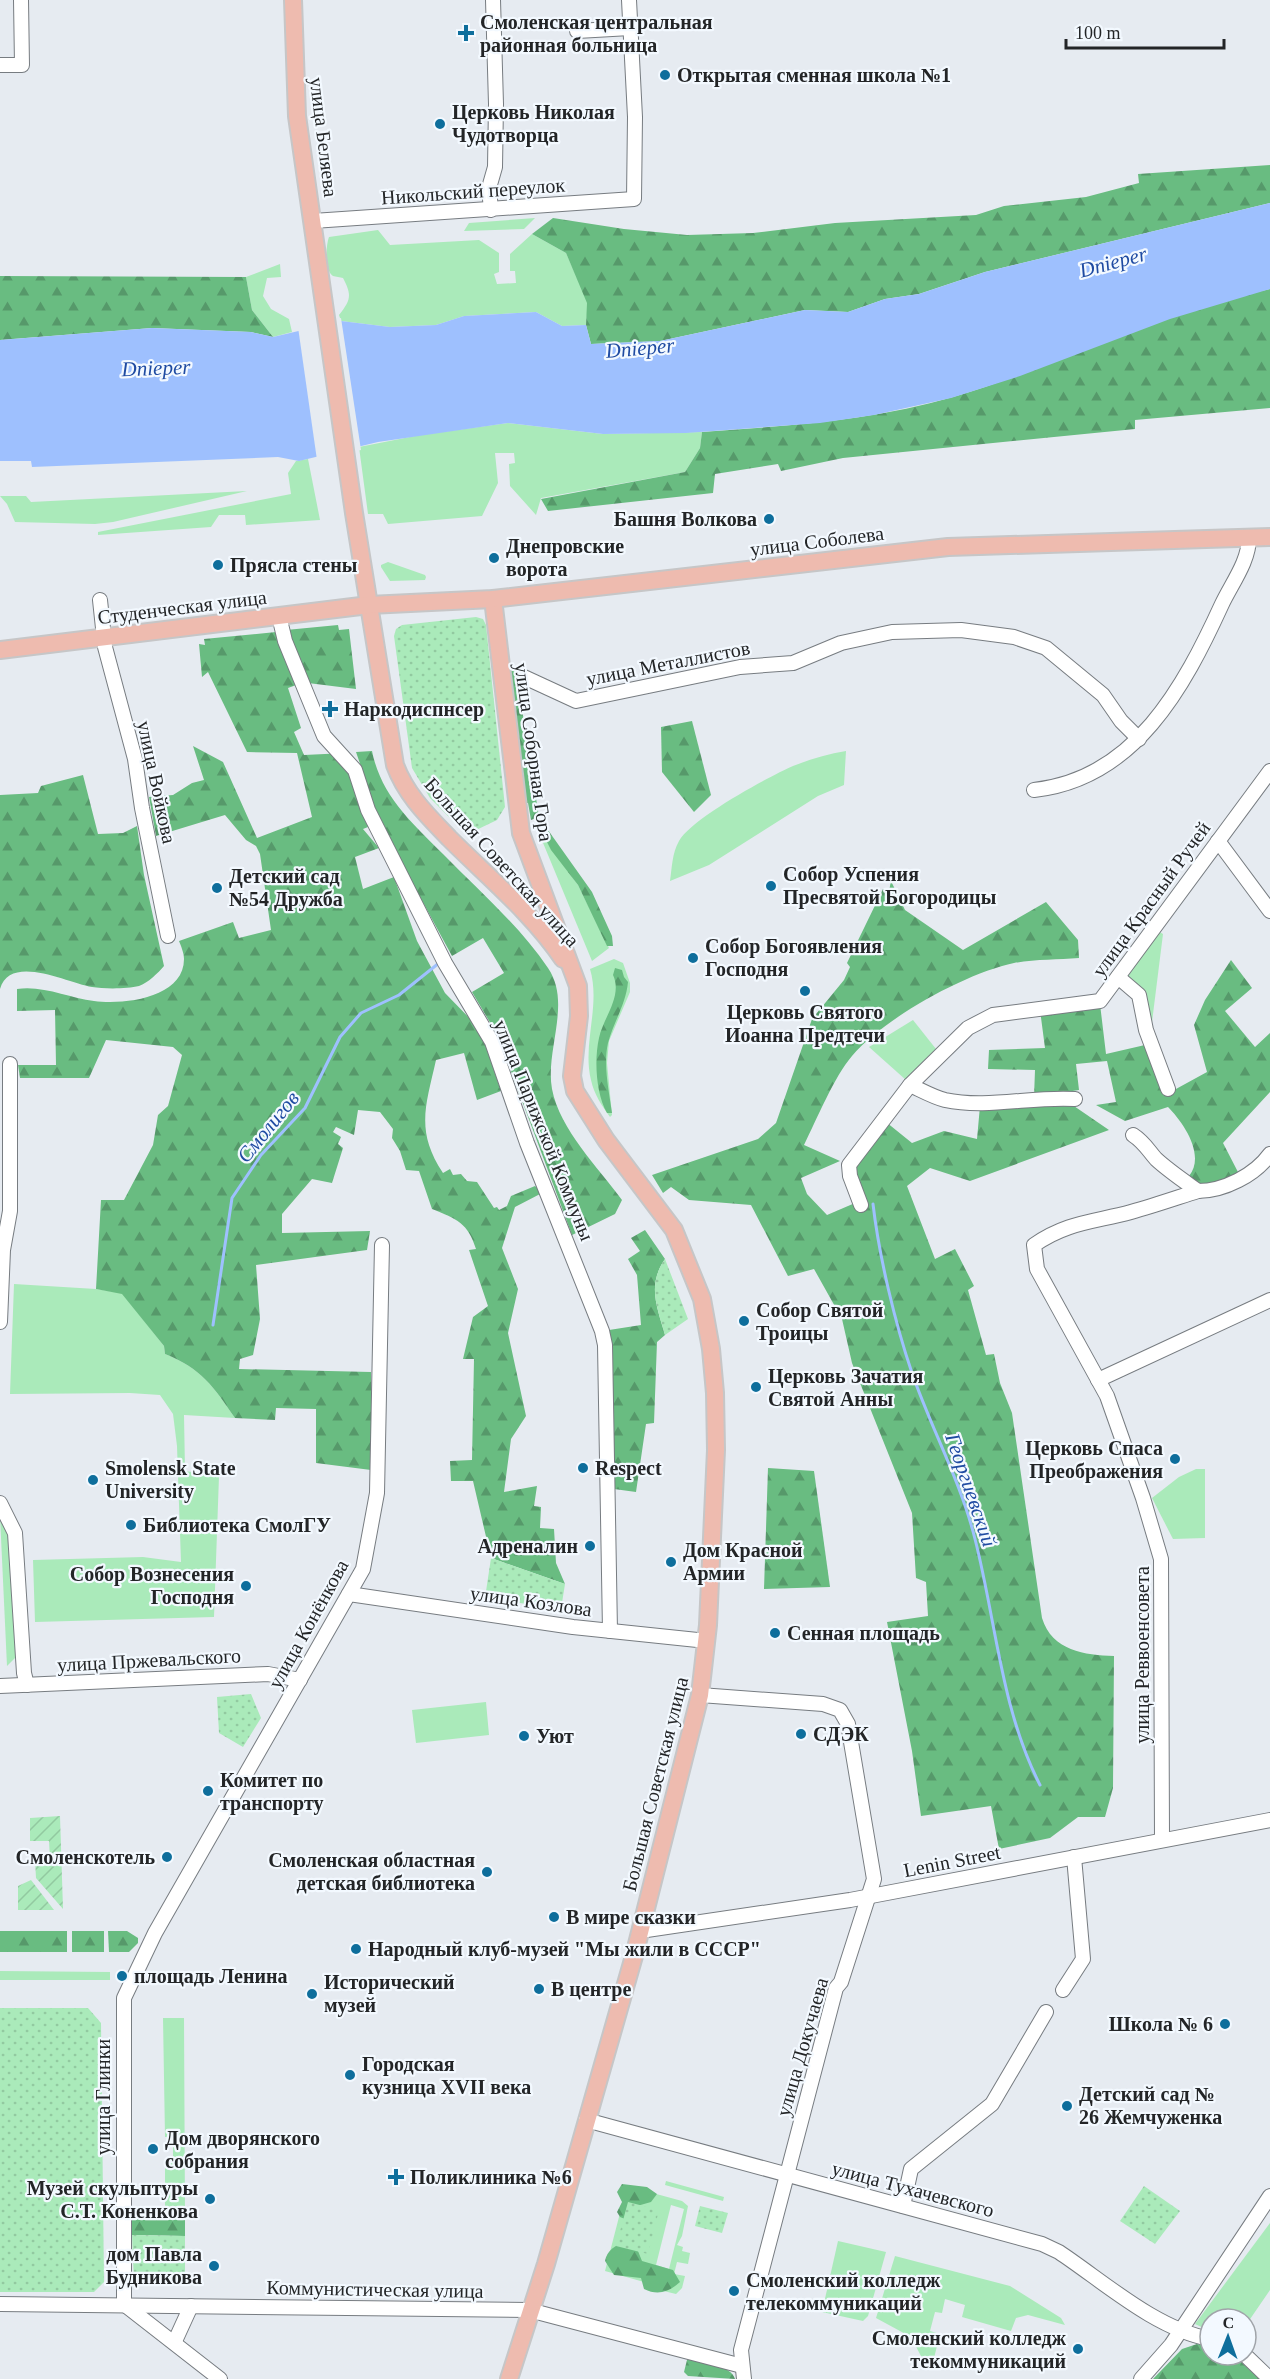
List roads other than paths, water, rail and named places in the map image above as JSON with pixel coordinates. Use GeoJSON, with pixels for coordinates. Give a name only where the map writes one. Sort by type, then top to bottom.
{"type":"FeatureCollection","features":[{"type":"Feature","properties":{"kind":"main road","name":"улица Беляева"},"geometry":{"type":"LineString","coordinates":[[294,0],[297,108],[354,513]]}},
{"type":"Feature","properties":{"kind":"main road","name":"Большая Советская улица"},"geometry":{"type":"LineString","coordinates":[[354,513],[392,755],[403,784],[424,813],[538,928],[574,974],[579,1000],[572,1077],[576,1091],[606,1140],[674,1230],[684,1251],[707,1319],[715,1393],[716,1450],[707,1641],[700,1695],[640,1931],[546,2264],[529,2310],[509,2379]]}},
{"type":"Feature","properties":{"kind":"main road","name":"улица Соболева"},"geometry":{"type":"LineString","coordinates":[[369,605],[493,599],[964,546],[1270,537]]}},
{"type":"Feature","properties":{"kind":"main road","name":"улица Соборная Гора"},"geometry":{"type":"LineString","coordinates":[[493,599],[521,832],[537,883],[574,974]]}},
{"type":"Feature","properties":{"kind":"main road","name":"Студенческая улица"},"geometry":{"type":"LineString","coordinates":[[0,650],[369,605]]}},
{"type":"Feature","properties":{"kind":"street"},"geometry":{"type":"LineString","coordinates":[[0,64],[22,65],[21,0]]}},
{"type":"Feature","properties":{"kind":"street"},"geometry":{"type":"LineString","coordinates":[[490,210],[489,188],[495,167],[496,60],[493,0]]}},
{"type":"Feature","properties":{"kind":"street"},"geometry":{"type":"LineString","coordinates":[[577,31],[630,28],[629,0]]}},
{"type":"Feature","properties":{"kind":"street","name":"Никольский переулок"},"geometry":{"type":"LineString","coordinates":[[313,221],[634,199],[635,117],[630,28]]}},
{"type":"Feature","properties":{"kind":"street"},"geometry":{"type":"LineString","coordinates":[[1034,790],[1074,783],[1107,766],[1139,739],[1170,701],[1199,654],[1239,568],[1249,555],[1249,538]]}},
{"type":"Feature","properties":{"kind":"street","name":"улица Войкова"},"geometry":{"type":"LineString","coordinates":[[100,600],[103,638],[135,759],[142,808],[168,936]]}},
{"type":"Feature","properties":{"kind":"street","name":"улица Парижской Коммуны"},"geometry":{"type":"LineString","coordinates":[[279,616],[285,641],[324,735],[356,770],[368,810],[445,963],[492,1042],[527,1143],[602,1330],[605,1345],[610,1632]]}},
{"type":"Feature","properties":{"kind":"street","name":"улица Металлистов"},"geometry":{"type":"LineString","coordinates":[[524,677],[576,701],[740,667],[794,663],[841,643],[892,632],[961,630],[1014,637],[1046,648],[1103,695],[1121,721],[1139,739]]}},
{"type":"Feature","properties":{"kind":"street","name":"улица Красный Ручей"},"geometry":{"type":"LineString","coordinates":[[861,1205],[850,1176],[851,1160],[910,1085],[968,1028],[993,1015],[1100,1001],[1270,771]]}},
{"type":"Feature","properties":{"kind":"street"},"geometry":{"type":"LineString","coordinates":[[1218,841],[1270,910]]}},
{"type":"Feature","properties":{"kind":"street"},"geometry":{"type":"LineString","coordinates":[[1118,977],[1139,995],[1146,1030],[1168,1089]]}},
{"type":"Feature","properties":{"kind":"street"},"geometry":{"type":"LineString","coordinates":[[0,1322],[3,1250],[10,1211],[10,1064]]}},
{"type":"Feature","properties":{"kind":"street"},"geometry":{"type":"LineString","coordinates":[[910,1085],[943,1100],[964,1102],[1052,1097],[1075,1099]]}},
{"type":"Feature","properties":{"kind":"street"},"geometry":{"type":"LineString","coordinates":[[1133,1135],[1144,1142],[1155,1157],[1170,1171],[1198,1191],[1209,1191],[1241,1179],[1261,1166],[1270,1154]]}},
{"type":"Feature","properties":{"kind":"street","name":"улица Реввоенсовета"},"geometry":{"type":"LineString","coordinates":[[1162,1840],[1161,1559],[1143,1498],[1107,1396],[1037,1269],[1034,1245],[1055,1230],[1084,1221],[1129,1212],[1198,1191]]}},
{"type":"Feature","properties":{"kind":"street","name":"улица Конёнкова"},"geometry":{"type":"LineString","coordinates":[[124,1998],[155,1933],[183,1888],[363,1569],[377,1493],[382,1245]]}},
{"type":"Feature","properties":{"kind":"street"},"geometry":{"type":"LineString","coordinates":[[1098,1380],[1270,1300]]}},
{"type":"Feature","properties":{"kind":"street"},"geometry":{"type":"LineString","coordinates":[[0,1503],[15,1533],[27,1685]]}},
{"type":"Feature","properties":{"kind":"street","name":"улица Козлова"},"geometry":{"type":"LineString","coordinates":[[349,1593],[610,1632],[707,1641]]}},
{"type":"Feature","properties":{"kind":"street","name":"улица Пржевальского"},"geometry":{"type":"LineString","coordinates":[[0,1686],[268,1674],[300,1680]]}},
{"type":"Feature","properties":{"kind":"street","name":"улица Докучаева"},"geometry":{"type":"LineString","coordinates":[[700,1695],[823,1704],[840,1710],[848,1724],[874,1879],[841,1982],[836,1988],[786,2175],[741,2350],[743,2373]]}},
{"type":"Feature","properties":{"kind":"street","name":"Lenin Street"},"geometry":{"type":"LineString","coordinates":[[640,1931],[867,1897],[1270,1820]]}},
{"type":"Feature","properties":{"kind":"street"},"geometry":{"type":"LineString","coordinates":[[1064,1990],[1083,1959],[1074,1857]]}},
{"type":"Feature","properties":{"kind":"street","name":"улица Глинки"},"geometry":{"type":"LineString","coordinates":[[124,1998],[124,2305]]}},
{"type":"Feature","properties":{"kind":"street"},"geometry":{"type":"LineString","coordinates":[[903,2206],[911,2169],[992,2104],[1046,2012]]}},
{"type":"Feature","properties":{"kind":"street","name":"улица Тухачевского"},"geometry":{"type":"LineString","coordinates":[[586,2120],[1042,2244],[1059,2252],[1179,2331],[1198,2336]]}},
{"type":"Feature","properties":{"kind":"street"},"geometry":{"type":"LineString","coordinates":[[1141,2379],[1171,2345],[1270,2196]]}},
{"type":"Feature","properties":{"kind":"street","name":"Коммунистическая улица"},"geometry":{"type":"LineString","coordinates":[[0,2304],[529,2310],[743,2373]]}},
{"type":"Feature","properties":{"kind":"street"},"geometry":{"type":"LineString","coordinates":[[124,2305],[171,2331]]}},
{"type":"Feature","properties":{"kind":"street"},"geometry":{"type":"LineString","coordinates":[[171,2331],[180,2311],[169,2306],[155,2314],[171,2331],[220,2379]]}},
{"type":"Feature","properties":{"kind":"street"},"geometry":{"type":"LineString","coordinates":[[171,2331],[191,2306]]}},
{"type":"Feature","properties":{"kind":"street"},"geometry":{"type":"LineString","coordinates":[[1258,2367],[1270,2379]]}},
{"type":"Feature","properties":{"kind":"water","name":"Dnieper"},"geometry":{"type":"Polygon","coordinates":[[[1270,203],[1270,289],[1170,319],[1020,376],[951,398],[874,415],[820,423],[686,433],[603,434],[508,423],[378,442],[299,461],[278,457],[32,467],[31,461],[0,461],[0,340],[152,328],[251,332],[273,337],[341,321],[390,327],[436,325],[464,316],[536,312],[562,326],[586,325],[591,344],[660,341],[805,310],[848,312],[885,299],[919,294],[985,272],[1270,203]]]}},
{"type":"Feature","properties":{"kind":"waterway","name":"Смолигов"},"geometry":{"type":"LineString","coordinates":[[213,1325],[232,1198],[261,1155],[305,1108],[340,1037],[361,1013],[399,995],[439,963]]}},
{"type":"Feature","properties":{"kind":"waterway","name":"Георгиевский"},"geometry":{"type":"LineString","coordinates":[[873,1204],[883,1267],[900,1333],[912,1373],[969,1518],[1016,1726],[1040,1785]]}},
{"type":"Feature","properties":{"kind":"place","name":"Смоленская центральная районная больница"},"geometry":{"type":"Point","coordinates":[466,33]}},
{"type":"Feature","properties":{"kind":"place","name":"Открытая сменная школа №1"},"geometry":{"type":"Point","coordinates":[665,75]}},
{"type":"Feature","properties":{"kind":"place","name":"Церковь Николая Чудотворца"},"geometry":{"type":"Point","coordinates":[440,124]}},
{"type":"Feature","properties":{"kind":"place","name":"Башня Волкова"},"geometry":{"type":"Point","coordinates":[769,519]}},
{"type":"Feature","properties":{"kind":"place","name":"Днепровские ворота"},"geometry":{"type":"Point","coordinates":[494,558]}},
{"type":"Feature","properties":{"kind":"place","name":"Прясла стены"},"geometry":{"type":"Point","coordinates":[218,565]}},
{"type":"Feature","properties":{"kind":"place","name":"Наркодиспнсер"},"geometry":{"type":"Point","coordinates":[330,709]}},
{"type":"Feature","properties":{"kind":"place","name":"Собор Успения Пресвятой Богородицы"},"geometry":{"type":"Point","coordinates":[771,886]}},
{"type":"Feature","properties":{"kind":"place","name":"Детский сад №54 Дружба"},"geometry":{"type":"Point","coordinates":[217,888]}},
{"type":"Feature","properties":{"kind":"place","name":"Собор Богоявления Господня"},"geometry":{"type":"Point","coordinates":[693,958]}},
{"type":"Feature","properties":{"kind":"place","name":"Церковь Святого Иоанна Предтечи"},"geometry":{"type":"Point","coordinates":[805,991]}},
{"type":"Feature","properties":{"kind":"place","name":"Собор Святой Троицы"},"geometry":{"type":"Point","coordinates":[744,1321]}},
{"type":"Feature","properties":{"kind":"place","name":"Церковь Зачатия Святой Анны"},"geometry":{"type":"Point","coordinates":[756,1387]}},
{"type":"Feature","properties":{"kind":"place","name":"Церковь Спаса Преображения"},"geometry":{"type":"Point","coordinates":[1175,1459]}},
{"type":"Feature","properties":{"kind":"place","name":"Respect"},"geometry":{"type":"Point","coordinates":[583,1468]}},
{"type":"Feature","properties":{"kind":"place","name":"Smolensk State University"},"geometry":{"type":"Point","coordinates":[93,1480]}},
{"type":"Feature","properties":{"kind":"place","name":"Библиотека СмолГУ"},"geometry":{"type":"Point","coordinates":[131,1525]}},
{"type":"Feature","properties":{"kind":"place","name":"Адреналин"},"geometry":{"type":"Point","coordinates":[590,1546]}},
{"type":"Feature","properties":{"kind":"place","name":"Дом Красной Армии"},"geometry":{"type":"Point","coordinates":[671,1562]}},
{"type":"Feature","properties":{"kind":"place","name":"Собор Вознесения Господня"},"geometry":{"type":"Point","coordinates":[246,1586]}},
{"type":"Feature","properties":{"kind":"place","name":"Сенная площадь"},"geometry":{"type":"Point","coordinates":[775,1633]}},
{"type":"Feature","properties":{"kind":"place","name":"СДЭК"},"geometry":{"type":"Point","coordinates":[801,1734]}},
{"type":"Feature","properties":{"kind":"place","name":"Уют"},"geometry":{"type":"Point","coordinates":[524,1736]}},
{"type":"Feature","properties":{"kind":"place","name":"Комитет по транспорту"},"geometry":{"type":"Point","coordinates":[208,1791]}},
{"type":"Feature","properties":{"kind":"place","name":"Смоленскотель"},"geometry":{"type":"Point","coordinates":[167,1857]}},
{"type":"Feature","properties":{"kind":"place","name":"Смоленская областная детская библиотека"},"geometry":{"type":"Point","coordinates":[487,1872]}},
{"type":"Feature","properties":{"kind":"place","name":"В мире сказки"},"geometry":{"type":"Point","coordinates":[554,1917]}},
{"type":"Feature","properties":{"kind":"place","name":"Народный клуб-музей \"Мы жили в СССР\""},"geometry":{"type":"Point","coordinates":[356,1949]}},
{"type":"Feature","properties":{"kind":"place","name":"площадь Ленина"},"geometry":{"type":"Point","coordinates":[122,1976]}},
{"type":"Feature","properties":{"kind":"place","name":"В центре"},"geometry":{"type":"Point","coordinates":[539,1989]}},
{"type":"Feature","properties":{"kind":"place","name":"Исторический музей"},"geometry":{"type":"Point","coordinates":[312,1994]}},
{"type":"Feature","properties":{"kind":"place","name":"Школа № 6"},"geometry":{"type":"Point","coordinates":[1225,2024]}},
{"type":"Feature","properties":{"kind":"place","name":"Городская кузница XVII века"},"geometry":{"type":"Point","coordinates":[350,2075]}},
{"type":"Feature","properties":{"kind":"place","name":"Детский сад № 26 Жемчуженка"},"geometry":{"type":"Point","coordinates":[1067,2106]}},
{"type":"Feature","properties":{"kind":"place","name":"Дом дворянского собрания"},"geometry":{"type":"Point","coordinates":[153,2149]}},
{"type":"Feature","properties":{"kind":"place","name":"Поликлиника №6"},"geometry":{"type":"Point","coordinates":[396,2177]}},
{"type":"Feature","properties":{"kind":"place","name":"Музей скульптуры С.Т. Коненкова"},"geometry":{"type":"Point","coordinates":[210,2199]}},
{"type":"Feature","properties":{"kind":"place","name":"дом Павла Будникова"},"geometry":{"type":"Point","coordinates":[214,2266]}},
{"type":"Feature","properties":{"kind":"place","name":"Смоленский колледж телекоммуникаций"},"geometry":{"type":"Point","coordinates":[734,2291]}},
{"type":"Feature","properties":{"kind":"place","name":"Смоленский колледж текоммуникаций"},"geometry":{"type":"Point","coordinates":[1078,2349]}}]}
